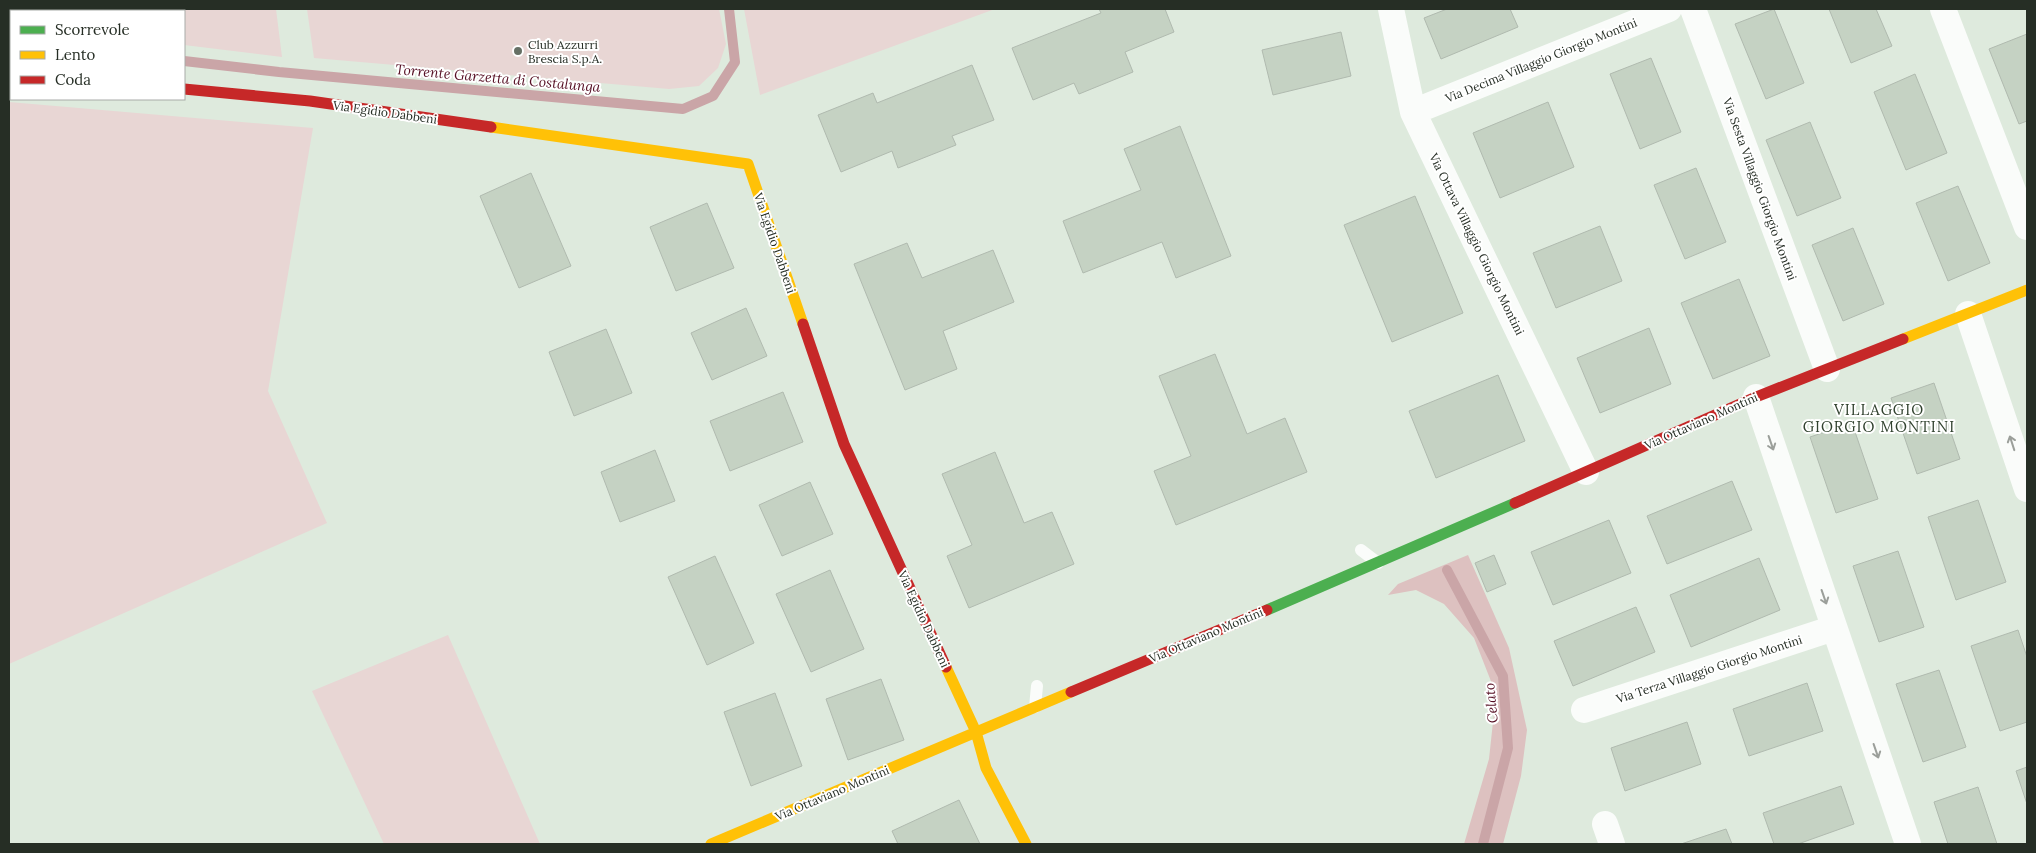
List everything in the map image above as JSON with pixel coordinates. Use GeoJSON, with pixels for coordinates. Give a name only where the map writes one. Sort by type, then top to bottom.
{"type":"FeatureCollection","features":[{"type":"Feature","properties":{"kind":"street","name":"Via Ottava Villaggio Giorgio Montini"},"geometry":{"type":"LineString","coordinates":[[1390,9],[1413,112],[1586,472]]}},
{"type":"Feature","properties":{"kind":"street","name":"Via Decima Villaggio Giorgio Montini"},"geometry":{"type":"LineString","coordinates":[[1413,112],[1668,9]]}},
{"type":"Feature","properties":{"kind":"street","name":"Via Sesta Villaggio Giorgio Montini"},"geometry":{"type":"LineString","coordinates":[[1693,9],[1827,369]]}},
{"type":"Feature","properties":{"kind":"street"},"geometry":{"type":"LineString","coordinates":[[1942,9],[2027,227]]}},
{"type":"Feature","properties":{"kind":"street","name":"Via Egidio Dabbeni"},"geometry":{"type":"LineString","coordinates":[[185,89],[310,101],[748,164],[844,444],[976,732],[986,768],[1026,844]]}},
{"type":"Feature","properties":{"kind":"street","name":"Via Ottaviano Montini"},"geometry":{"type":"LineString","coordinates":[[711,844],[1378,563],[1756,397],[2027,290]]}},
{"type":"Feature","properties":{"kind":"street"},"geometry":{"type":"LineString","coordinates":[[1968,314],[2027,489]]}},
{"type":"Feature","properties":{"kind":"street"},"geometry":{"type":"LineString","coordinates":[[1756,397],[1908,844]]}},
{"type":"Feature","properties":{"kind":"street","name":"Via Terza Villaggio Giorgio Montini"},"geometry":{"type":"LineString","coordinates":[[1584,710],[1834,628]]}},
{"type":"Feature","properties":{"kind":"lane"},"geometry":{"type":"LineString","coordinates":[[1362,550],[1378,563]]}},
{"type":"Feature","properties":{"kind":"lane"},"geometry":{"type":"LineString","coordinates":[[1035,707],[1037,686]]}},
{"type":"Feature","properties":{"kind":"shaded area"},"geometry":{"type":"Polygon","coordinates":[[[9,9],[276,9],[282,57],[185,45],[185,10],[10,10],[9,24],[9,9]]]}},
{"type":"Feature","properties":{"kind":"shaded area","name":"Club Azzurri Brescia S.p.A."},"geometry":{"type":"Polygon","coordinates":[[[307,9],[719,9],[726,44],[718,68],[699,86],[669,89],[314,58],[307,9]]]}},
{"type":"Feature","properties":{"kind":"shaded area"},"geometry":{"type":"Polygon","coordinates":[[[744,9],[995,9],[760,95],[744,9]]]}},
{"type":"Feature","properties":{"kind":"shaded area"},"geometry":{"type":"Polygon","coordinates":[[[9,102],[313,128],[268,391],[327,523],[9,664],[9,102]]]}},
{"type":"Feature","properties":{"kind":"shaded area"},"geometry":{"type":"Polygon","coordinates":[[[1468,555],[1509,648],[1527,730],[1521,776],[1503,844],[1464,844],[1489,759],[1496,694],[1474,638],[1444,604],[1416,590],[1388,595],[1398,584],[1468,555]]]}},
{"type":"Feature","properties":{"kind":"shaded area"},"geometry":{"type":"Polygon","coordinates":[[[448,635],[540,844],[384,844],[312,691],[448,635]]]}},
{"type":"Feature","properties":{"kind":"building"},"geometry":{"type":"Polygon","coordinates":[[[1099,9],[1165,9],[1174,32],[1125,52],[1133,72],[1079,94],[1074,83],[1033,100],[1012,48],[1101,13],[1099,9]]]}},
{"type":"Feature","properties":{"kind":"building"},"geometry":{"type":"Polygon","coordinates":[[[1447,9],[1510,9],[1518,27],[1441,59],[1424,18],[1447,9]]]}},
{"type":"Feature","properties":{"kind":"building"},"geometry":{"type":"Polygon","coordinates":[[[1774,9],[1804,83],[1766,99],[1735,24],[1774,9]]]}},
{"type":"Feature","properties":{"kind":"building"},"geometry":{"type":"Polygon","coordinates":[[[1829,9],[1876,9],[1892,46],[1851,63],[1829,9]]]}},
{"type":"Feature","properties":{"kind":"building"},"geometry":{"type":"Polygon","coordinates":[[[1341,32],[1351,76],[1273,95],[1262,50],[1341,32]]]}},
{"type":"Feature","properties":{"kind":"building"},"geometry":{"type":"Polygon","coordinates":[[[2027,34],[2027,121],[2019,124],[1989,49],[2027,34]]]}},
{"type":"Feature","properties":{"kind":"building"},"geometry":{"type":"Polygon","coordinates":[[[1651,58],[1681,132],[1640,149],[1610,74],[1651,58]]]}},
{"type":"Feature","properties":{"kind":"building"},"geometry":{"type":"Polygon","coordinates":[[[972,65],[994,120],[952,136],[956,145],[898,168],[892,151],[841,172],[818,115],[873,93],[877,103],[972,65]]]}},
{"type":"Feature","properties":{"kind":"building"},"geometry":{"type":"Polygon","coordinates":[[[1915,74],[1947,153],[1906,170],[1874,92],[1915,74]]]}},
{"type":"Feature","properties":{"kind":"building"},"geometry":{"type":"Polygon","coordinates":[[[1548,102],[1574,167],[1500,198],[1473,133],[1548,102]]]}},
{"type":"Feature","properties":{"kind":"building"},"geometry":{"type":"Polygon","coordinates":[[[1810,122],[1841,198],[1797,216],[1766,140],[1810,122]]]}},
{"type":"Feature","properties":{"kind":"building"},"geometry":{"type":"Polygon","coordinates":[[[1180,126],[1231,256],[1176,278],[1162,242],[1083,273],[1063,221],[1141,190],[1124,149],[1180,126]]]}},
{"type":"Feature","properties":{"kind":"building"},"geometry":{"type":"Polygon","coordinates":[[[1696,168],[1726,242],[1685,259],[1654,185],[1696,168]]]}},
{"type":"Feature","properties":{"kind":"building"},"geometry":{"type":"Polygon","coordinates":[[[531,173],[571,266],[519,288],[480,196],[531,173]]]}},
{"type":"Feature","properties":{"kind":"building"},"geometry":{"type":"Polygon","coordinates":[[[1958,186],[1990,263],[1948,281],[1916,203],[1958,186]]]}},
{"type":"Feature","properties":{"kind":"building"},"geometry":{"type":"Polygon","coordinates":[[[1415,196],[1463,313],[1392,342],[1344,225],[1415,196]]]}},
{"type":"Feature","properties":{"kind":"building"},"geometry":{"type":"Polygon","coordinates":[[[707,203],[734,268],[676,291],[650,227],[707,203]]]}},
{"type":"Feature","properties":{"kind":"building"},"geometry":{"type":"Polygon","coordinates":[[[1600,226],[1622,281],[1556,308],[1533,253],[1600,226]]]}},
{"type":"Feature","properties":{"kind":"building"},"geometry":{"type":"Polygon","coordinates":[[[1853,228],[1884,304],[1843,321],[1812,245],[1853,228]]]}},
{"type":"Feature","properties":{"kind":"building"},"geometry":{"type":"Polygon","coordinates":[[[907,243],[922,278],[993,250],[1014,302],[943,331],[957,369],[905,390],[854,264],[907,243]]]}},
{"type":"Feature","properties":{"kind":"building"},"geometry":{"type":"Polygon","coordinates":[[[1739,279],[1770,356],[1713,379],[1681,303],[1739,279]]]}},
{"type":"Feature","properties":{"kind":"building"},"geometry":{"type":"Polygon","coordinates":[[[746,308],[767,356],[712,380],[691,333],[746,308]]]}},
{"type":"Feature","properties":{"kind":"building"},"geometry":{"type":"Polygon","coordinates":[[[1649,328],[1671,384],[1600,413],[1577,358],[1649,328]]]}},
{"type":"Feature","properties":{"kind":"building"},"geometry":{"type":"Polygon","coordinates":[[[606,329],[632,393],[574,416],[549,352],[606,329]]]}},
{"type":"Feature","properties":{"kind":"building"},"geometry":{"type":"Polygon","coordinates":[[[1215,354],[1247,434],[1285,418],[1307,472],[1176,525],[1154,471],[1191,456],[1159,376],[1215,354]]]}},
{"type":"Feature","properties":{"kind":"building"},"geometry":{"type":"Polygon","coordinates":[[[1498,375],[1525,441],[1436,478],[1409,411],[1498,375]]]}},
{"type":"Feature","properties":{"kind":"building"},"geometry":{"type":"Polygon","coordinates":[[[1934,383],[1960,459],[1917,474],[1891,398],[1934,383]]]}},
{"type":"Feature","properties":{"kind":"building"},"geometry":{"type":"Polygon","coordinates":[[[783,392],[803,442],[730,471],[710,421],[783,392]]]}},
{"type":"Feature","properties":{"kind":"building"},"geometry":{"type":"Polygon","coordinates":[[[1852,423],[1878,499],[1836,513],[1810,437],[1852,423]]]}},
{"type":"Feature","properties":{"kind":"building"},"geometry":{"type":"Polygon","coordinates":[[[655,450],[675,501],[620,522],[601,472],[655,450]]]}},
{"type":"Feature","properties":{"kind":"building"},"geometry":{"type":"Polygon","coordinates":[[[995,452],[1024,523],[1052,512],[1074,564],[969,608],[947,556],[972,545],[942,474],[995,452]]]}},
{"type":"Feature","properties":{"kind":"building"},"geometry":{"type":"Polygon","coordinates":[[[1732,481],[1752,530],[1667,564],[1647,516],[1732,481]]]}},
{"type":"Feature","properties":{"kind":"building"},"geometry":{"type":"Polygon","coordinates":[[[810,482],[833,534],[782,556],[759,505],[810,482]]]}},
{"type":"Feature","properties":{"kind":"building"},"geometry":{"type":"Polygon","coordinates":[[[1978,500],[2006,582],[1956,600],[1928,517],[1978,500]]]}},
{"type":"Feature","properties":{"kind":"building"},"geometry":{"type":"Polygon","coordinates":[[[1609,520],[1631,573],[1553,605],[1531,552],[1609,520]]]}},
{"type":"Feature","properties":{"kind":"building"},"geometry":{"type":"Polygon","coordinates":[[[1898,551],[1924,627],[1879,642],[1853,566],[1898,551]]]}},
{"type":"Feature","properties":{"kind":"building"},"geometry":{"type":"Polygon","coordinates":[[[1494,555],[1506,584],[1487,592],[1475,563],[1494,555]]]}},
{"type":"Feature","properties":{"kind":"building"},"geometry":{"type":"Polygon","coordinates":[[[715,556],[754,643],[707,665],[668,577],[715,556]]]}},
{"type":"Feature","properties":{"kind":"building"},"geometry":{"type":"Polygon","coordinates":[[[1759,558],[1780,610],[1691,647],[1670,595],[1759,558]]]}},
{"type":"Feature","properties":{"kind":"building"},"geometry":{"type":"Polygon","coordinates":[[[830,570],[864,649],[811,672],[776,594],[830,570]]]}},
{"type":"Feature","properties":{"kind":"building"},"geometry":{"type":"Polygon","coordinates":[[[1636,607],[1655,652],[1573,686],[1554,641],[1636,607]]]}},
{"type":"Feature","properties":{"kind":"building"},"geometry":{"type":"Polygon","coordinates":[[[2018,630],[2027,657],[2027,722],[2000,731],[1971,646],[2018,630]]]}},
{"type":"Feature","properties":{"kind":"building"},"geometry":{"type":"Polygon","coordinates":[[[1939,670],[1966,747],[1923,762],[1896,684],[1939,670]]]}},
{"type":"Feature","properties":{"kind":"building"},"geometry":{"type":"Polygon","coordinates":[[[881,679],[904,740],[848,760],[826,699],[881,679]]]}},
{"type":"Feature","properties":{"kind":"building"},"geometry":{"type":"Polygon","coordinates":[[[1807,683],[1823,731],[1749,756],[1733,709],[1807,683]]]}},
{"type":"Feature","properties":{"kind":"building"},"geometry":{"type":"Polygon","coordinates":[[[775,693],[802,766],[751,786],[724,712],[775,693]]]}},
{"type":"Feature","properties":{"kind":"building"},"geometry":{"type":"Polygon","coordinates":[[[1687,722],[1701,764],[1625,791],[1611,748],[1687,722]]]}},
{"type":"Feature","properties":{"kind":"building"},"geometry":{"type":"Polygon","coordinates":[[[2027,767],[2027,804],[2016,771],[2027,767]]]}},
{"type":"Feature","properties":{"kind":"building"},"geometry":{"type":"Polygon","coordinates":[[[1841,786],[1854,824],[1798,844],[1774,844],[1763,813],[1841,786]]]}},
{"type":"Feature","properties":{"kind":"building"},"geometry":{"type":"Polygon","coordinates":[[[1978,787],[1997,844],[1948,844],[1934,802],[1978,787]]]}},
{"type":"Feature","properties":{"kind":"building"},"geometry":{"type":"Polygon","coordinates":[[[959,800],[980,844],[898,844],[892,831],[959,800]]]}},
{"type":"Feature","properties":{"kind":"building"},"geometry":{"type":"Polygon","coordinates":[[[1726,829],[1732,844],[1681,844],[1726,829]]]}},
{"type":"Feature","properties":{"kind":"waterway","name":"Torrente Garzetta di Costalunga"},"geometry":{"type":"LineString","coordinates":[[185,61],[279,72],[683,109],[713,96],[735,62],[729,9]]}},
{"type":"Feature","properties":{"kind":"waterway","name":"Celato"},"geometry":{"type":"LineString","coordinates":[[1447,570],[1503,676],[1508,748],[1483,844]]}},
{"type":"Feature","properties":{"kind":"traffic: fast"},"geometry":{"type":"LineString","coordinates":[[1267,610],[1515,503]]}},
{"type":"Feature","properties":{"kind":"traffic: slow"},"geometry":{"type":"LineString","coordinates":[[491,127],[748,164],[803,324]]}},
{"type":"Feature","properties":{"kind":"traffic: slow"},"geometry":{"type":"LineString","coordinates":[[1903,339],[2027,290]]}},
{"type":"Feature","properties":{"kind":"traffic: slow"},"geometry":{"type":"LineString","coordinates":[[946,667],[976,732],[986,768],[1026,844]]}},
{"type":"Feature","properties":{"kind":"traffic: slow"},"geometry":{"type":"LineString","coordinates":[[711,844],[1071,692]]}},
{"type":"Feature","properties":{"kind":"traffic: jam"},"geometry":{"type":"LineString","coordinates":[[185,89],[310,101],[491,127]]}},
{"type":"Feature","properties":{"kind":"traffic: jam"},"geometry":{"type":"LineString","coordinates":[[803,324],[844,444],[946,667]]}},
{"type":"Feature","properties":{"kind":"traffic: jam"},"geometry":{"type":"LineString","coordinates":[[1515,503],[1756,397],[1903,339]]}},
{"type":"Feature","properties":{"kind":"traffic: jam"},"geometry":{"type":"LineString","coordinates":[[1071,692],[1267,610]]}},
{"type":"Feature","properties":{"kind":"place","name":"Club Azzurri Brescia S.p.A."},"geometry":{"type":"Point","coordinates":[518,51]}},
{"type":"Feature","properties":{"kind":"district","name":"VILLAGGIO GIORGIO MONTINI"},"geometry":{"type":"Point","coordinates":[1879,418]}}]}
